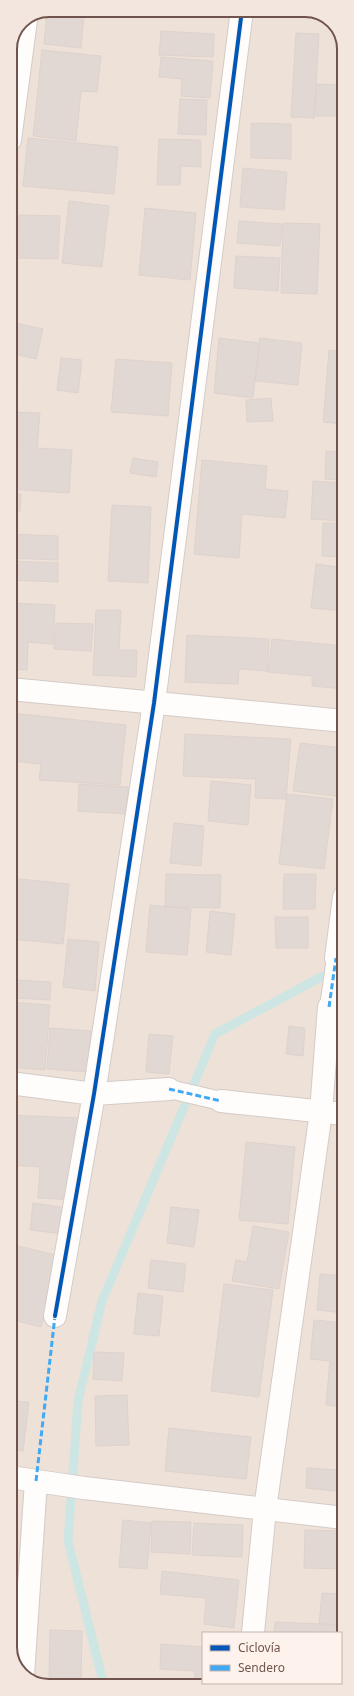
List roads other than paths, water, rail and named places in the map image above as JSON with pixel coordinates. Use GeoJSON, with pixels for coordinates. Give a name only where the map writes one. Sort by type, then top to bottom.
{"type":"FeatureCollection","features":[{"type":"Feature","properties":{"kind":"street"},"geometry":{"type":"LineString","coordinates":[[55,1316],[94,1094],[154,703],[241,17]]}},
{"type":"Feature","properties":{"kind":"street"},"geometry":{"type":"LineString","coordinates":[[17,88],[25,27]]}},
{"type":"Feature","properties":{"kind":"street"},"geometry":{"type":"LineString","coordinates":[[17,690],[337,720]]}},
{"type":"Feature","properties":{"kind":"street"},"geometry":{"type":"LineString","coordinates":[[253,1632],[265,1508],[321,1112],[329,1007],[337,950]]}},
{"type":"Feature","properties":{"kind":"street"},"geometry":{"type":"LineString","coordinates":[[17,1084],[94,1094],[169,1089],[221,1101],[337,1113]]}},
{"type":"Feature","properties":{"kind":"street"},"geometry":{"type":"LineString","coordinates":[[17,1478],[84,1488],[337,1517]]}},
{"type":"Feature","properties":{"kind":"street"},"geometry":{"type":"LineString","coordinates":[[24,1666],[36,1481]]}},
{"type":"Feature","properties":{"kind":"waterway"},"geometry":{"type":"LineString","coordinates":[[102,1679],[68,1541],[78,1401],[102,1301],[215,1034],[321,977],[337,973]]}}]}
